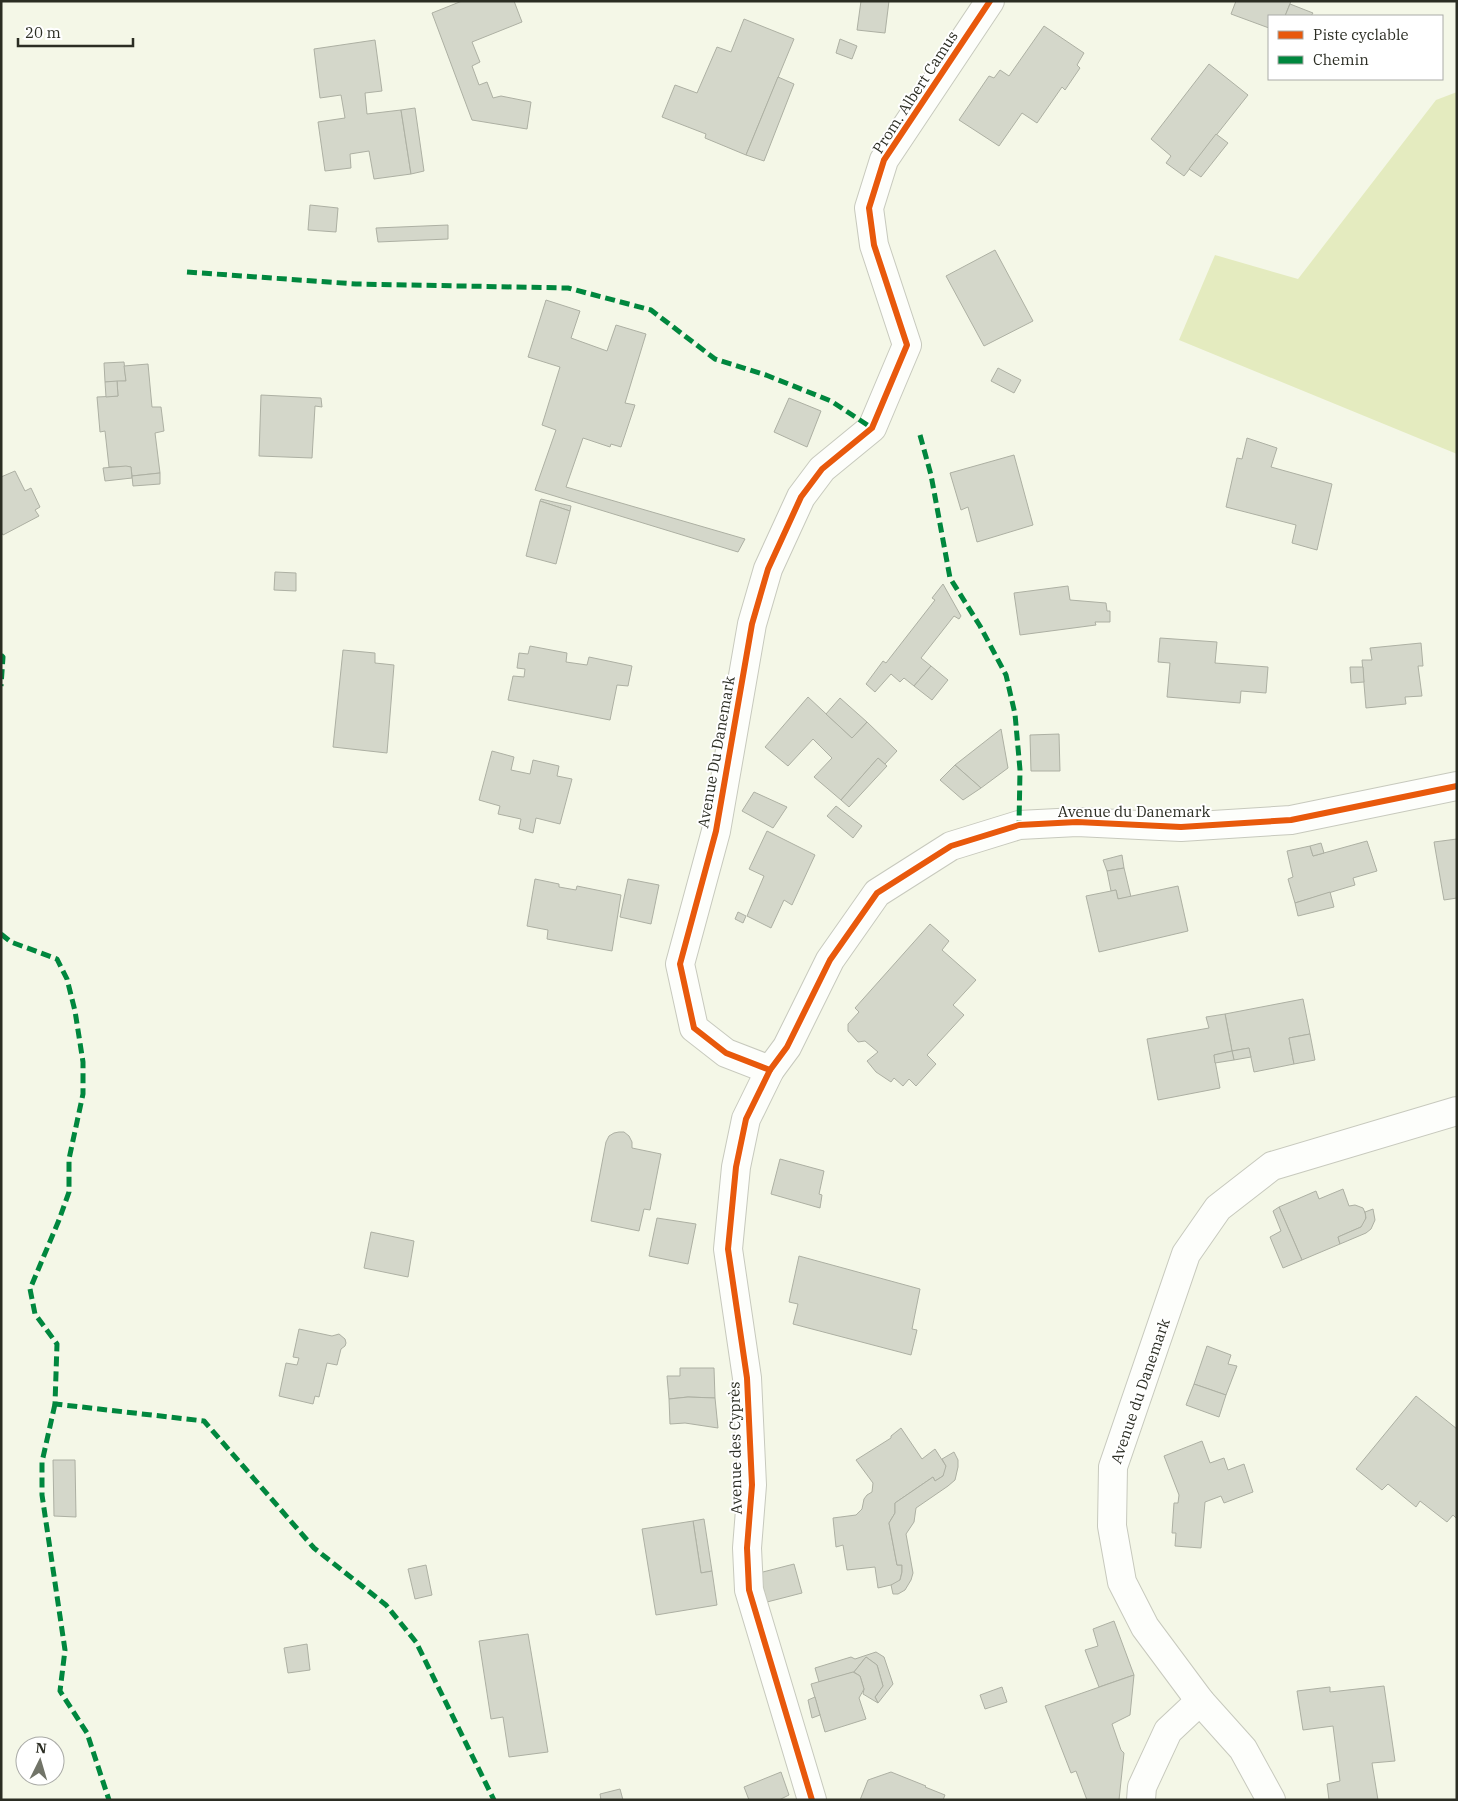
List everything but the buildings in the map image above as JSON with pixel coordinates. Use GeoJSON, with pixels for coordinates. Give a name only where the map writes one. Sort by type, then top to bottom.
{"type":"FeatureCollection","features":[{"type":"Feature","properties":{"kind":"street","name":"Prom. Albert Camus"},"geometry":{"type":"LineString","coordinates":[[872,428],[907,346],[874,245],[869,208],[884,160],[990,1]]}},
{"type":"Feature","properties":{"kind":"street","name":"Avenue Du Danemark"},"geometry":{"type":"LineString","coordinates":[[770,1070],[726,1053],[694,1028],[680,964],[716,831],[752,624],[768,569],[801,497],[822,468],[872,428]]}},
{"type":"Feature","properties":{"kind":"street","name":"Avenue du Danemark"},"geometry":{"type":"LineString","coordinates":[[746,1119],[770,1070],[787,1047],[830,960],[877,893],[951,846],[1019,825],[1076,822],[1181,827],[1291,820],[1457,786]]}},
{"type":"Feature","properties":{"kind":"street","name":"Avenue du Danemark"},"geometry":{"type":"LineString","coordinates":[[1271,1800],[1244,1749],[1200,1701],[1145,1627],[1122,1582],[1112,1526],[1113,1467],[1186,1254],[1218,1208],[1272,1166],[1457,1111]]}},
{"type":"Feature","properties":{"kind":"street","name":"Avenue des Cyprès"},"geometry":{"type":"LineString","coordinates":[[746,1119],[736,1167],[728,1249],[746,1378],[752,1485],[747,1548],[749,1590],[812,1800]]}},
{"type":"Feature","properties":{"kind":"street"},"geometry":{"type":"LineString","coordinates":[[1141,1800],[1142,1786],[1168,1731],[1200,1701]]}},
{"type":"Feature","properties":{"kind":"green space"},"geometry":{"type":"Polygon","coordinates":[[[1457,92],[1457,454],[1179,340],[1215,255],[1298,279],[1436,100],[1457,92]]]}},
{"type":"Feature","properties":{"kind":"marked path"},"geometry":{"type":"LineString","coordinates":[[187,272],[356,284],[568,288],[651,310],[715,359],[766,375],[831,401],[872,428]]}},
{"type":"Feature","properties":{"kind":"marked path"},"geometry":{"type":"LineString","coordinates":[[920,435],[931,475],[950,578],[980,626],[1006,675],[1015,714],[1020,770],[1019,825]]}},
{"type":"Feature","properties":{"kind":"marked path"},"geometry":{"type":"LineString","coordinates":[[1,655],[3,657],[1,686]]}},
{"type":"Feature","properties":{"kind":"marked path"},"geometry":{"type":"LineString","coordinates":[[1,934],[11,942],[57,959],[67,979],[75,1011],[83,1062],[83,1094],[69,1159],[69,1192],[30,1289],[35,1314],[57,1344],[55,1404],[204,1421],[314,1548],[386,1605],[416,1642],[494,1800]]}},
{"type":"Feature","properties":{"kind":"marked path"},"geometry":{"type":"LineString","coordinates":[[55,1404],[42,1462],[42,1495],[65,1650],[60,1691],[87,1733],[109,1800]]}},
{"type":"Feature","properties":{"kind":"cycle path"},"geometry":{"type":"LineString","coordinates":[[770,1070],[726,1053],[694,1028],[680,964],[716,831],[752,624],[768,569],[801,497],[822,469],[872,428],[907,345],[874,245],[869,208],[884,160],[990,1]]}},
{"type":"Feature","properties":{"kind":"cycle path"},"geometry":{"type":"LineString","coordinates":[[812,1800],[749,1590],[747,1548],[752,1485],[747,1378],[728,1249],[736,1167],[746,1119],[770,1070],[787,1047],[830,960],[877,893],[951,846],[1019,825],[1077,822],[1181,827],[1291,820],[1457,786]]}}]}
